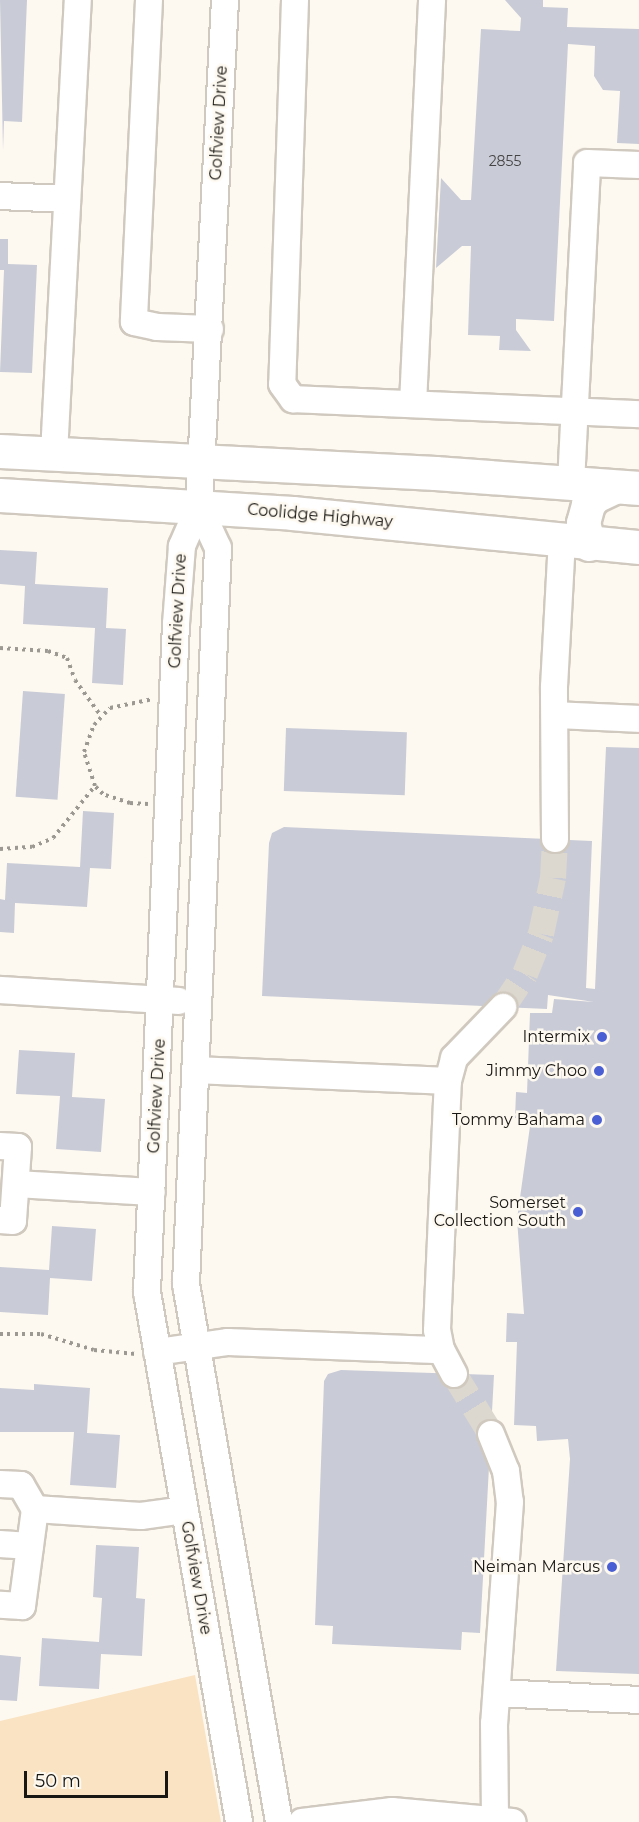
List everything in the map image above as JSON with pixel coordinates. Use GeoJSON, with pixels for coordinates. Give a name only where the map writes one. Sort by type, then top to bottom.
{"type":"FeatureCollection","features":[{"type":"Feature","properties":{"kind":"main road"},"geometry":{"type":"LineString","coordinates":[[0,451],[626,487]]}},
{"type":"Feature","properties":{"kind":"main road"},"geometry":{"type":"LineString","coordinates":[[575,542],[588,504],[595,496],[626,487]]}},
{"type":"Feature","properties":{"kind":"main road","name":"Coolidge Highway"},"geometry":{"type":"LineString","coordinates":[[0,495],[199,507],[639,547]]}},
{"type":"Feature","properties":{"kind":"street"},"geometry":{"type":"LineString","coordinates":[[54,454],[78,0]]}},
{"type":"Feature","properties":{"kind":"street"},"geometry":{"type":"LineString","coordinates":[[149,0],[134,322],[157,327],[210,329]]}},
{"type":"Feature","properties":{"kind":"street","name":"Golfview Drive"},"geometry":{"type":"LineString","coordinates":[[225,0],[210,329],[199,507],[182,546],[147,1292],[148,1353],[184,1510],[239,1822]]}},
{"type":"Feature","properties":{"kind":"street"},"geometry":{"type":"LineString","coordinates":[[296,0],[282,384],[293,399],[639,414]]}},
{"type":"Feature","properties":{"kind":"street"},"geometry":{"type":"LineString","coordinates":[[413,404],[432,0]]}},
{"type":"Feature","properties":{"kind":"street"},"geometry":{"type":"LineString","coordinates":[[571,483],[587,163],[639,165]]}},
{"type":"Feature","properties":{"kind":"street"},"geometry":{"type":"LineString","coordinates":[[0,196],[68,199]]}},
{"type":"Feature","properties":{"kind":"street"},"geometry":{"type":"LineString","coordinates":[[199,507],[218,548],[186,1284],[279,1822]]}},
{"type":"Feature","properties":{"kind":"street"},"geometry":{"type":"LineString","coordinates":[[555,839],[555,715],[575,542]]}},
{"type":"Feature","properties":{"kind":"street"},"geometry":{"type":"LineString","coordinates":[[555,715],[639,719]]}},
{"type":"Feature","properties":{"kind":"street"},"geometry":{"type":"LineString","coordinates":[[0,990],[200,1003]]}},
{"type":"Feature","properties":{"kind":"street"},"geometry":{"type":"LineString","coordinates":[[454,1374],[441,1350],[437,1330],[448,1082],[454,1058],[504,1007]]}},
{"type":"Feature","properties":{"kind":"street"},"geometry":{"type":"LineString","coordinates":[[196,1070],[448,1082]]}},
{"type":"Feature","properties":{"kind":"street"},"geometry":{"type":"LineString","coordinates":[[0,1146],[18,1147],[13,1221],[0,1221]]}},
{"type":"Feature","properties":{"kind":"street"},"geometry":{"type":"LineString","coordinates":[[16,1184],[152,1192]]}},
{"type":"Feature","properties":{"kind":"street"},"geometry":{"type":"LineString","coordinates":[[148,1353],[228,1342],[441,1350]]}},
{"type":"Feature","properties":{"kind":"street"},"geometry":{"type":"LineString","coordinates":[[302,1822],[392,1811],[501,1821],[497,1693],[510,1502],[506,1471],[491,1434]]}},
{"type":"Feature","properties":{"kind":"street"},"geometry":{"type":"LineString","coordinates":[[0,1484],[21,1485],[35,1509],[22,1606],[0,1605]]}},
{"type":"Feature","properties":{"kind":"street"},"geometry":{"type":"LineString","coordinates":[[35,1509],[141,1516],[184,1510]]}},
{"type":"Feature","properties":{"kind":"street"},"geometry":{"type":"LineString","coordinates":[[0,1544],[30,1546]]}},
{"type":"Feature","properties":{"kind":"street"},"geometry":{"type":"LineString","coordinates":[[497,1693],[639,1700]]}},
{"type":"Feature","properties":{"kind":"path"},"geometry":{"type":"LineString","coordinates":[[0,648],[48,651],[67,658],[75,680],[101,716]]}},
{"type":"Feature","properties":{"kind":"path"},"geometry":{"type":"LineString","coordinates":[[152,804],[113,799],[94,786],[84,752],[85,742],[101,716],[121,704],[156,699]]}},
{"type":"Feature","properties":{"kind":"path"},"geometry":{"type":"LineString","coordinates":[[0,849],[32,847],[54,838],[94,786]]}},
{"type":"Feature","properties":{"kind":"path"},"geometry":{"type":"LineString","coordinates":[[0,1334],[41,1334],[94,1350],[148,1353]]}},
{"type":"Feature","properties":{"kind":"shaded area"},"geometry":{"type":"Polygon","coordinates":[[[0,460],[151,468],[150,477],[0,469],[0,460]]]}},
{"type":"Feature","properties":{"kind":"shaded area"},"geometry":{"type":"Polygon","coordinates":[[[195,1675],[221,1822],[0,1822],[0,1721],[195,1675]]]}},
{"type":"Feature","properties":{"kind":"building"},"geometry":{"type":"Polygon","coordinates":[[[0,0],[27,0],[22,122],[4,121],[3,151],[0,0]]]}},
{"type":"Feature","properties":{"kind":"building"},"geometry":{"type":"Polygon","coordinates":[[[505,0],[543,0],[543,7],[568,8],[567,27],[639,29],[639,144],[617,143],[620,91],[603,90],[594,76],[595,46],[568,44],[554,321],[516,319],[516,330],[531,351],[499,350],[500,336],[468,335],[471,246],[462,246],[436,268],[441,178],[461,200],[471,200],[481,29],[520,31],[521,18],[505,0]]]}},
{"type":"Feature","properties":{"kind":"building"},"geometry":{"type":"Polygon","coordinates":[[[0,239],[8,239],[8,264],[37,265],[32,373],[0,372],[4,270],[0,270],[0,239]]]}},
{"type":"Feature","properties":{"kind":"building"},"geometry":{"type":"Polygon","coordinates":[[[0,550],[37,552],[35,584],[108,588],[106,628],[126,629],[123,685],[92,683],[95,628],[23,624],[25,586],[0,584],[0,550]]]}},
{"type":"Feature","properties":{"kind":"building"},"geometry":{"type":"Polygon","coordinates":[[[23,691],[65,694],[58,800],[16,797],[23,691]]]}},
{"type":"Feature","properties":{"kind":"building"},"geometry":{"type":"Polygon","coordinates":[[[286,728],[407,732],[405,795],[284,791],[286,728]]]}},
{"type":"Feature","properties":{"kind":"building"},"geometry":{"type":"Polygon","coordinates":[[[606,747],[639,748],[639,1674],[556,1671],[570,1459],[568,1439],[537,1441],[536,1426],[514,1425],[517,1342],[506,1342],[507,1313],[524,1314],[517,1219],[531,1119],[515,1118],[516,1092],[527,1093],[530,1013],[552,1013],[554,999],[594,1002],[548,995],[547,1009],[262,996],[269,843],[272,833],[284,827],[592,841],[586,988],[595,989],[606,747]]]}},
{"type":"Feature","properties":{"kind":"building"},"geometry":{"type":"Polygon","coordinates":[[[83,811],[114,813],[111,869],[90,868],[87,907],[15,903],[14,933],[0,932],[0,899],[5,900],[7,863],[80,867],[83,811]]]}},
{"type":"Feature","properties":{"kind":"building"},"geometry":{"type":"Polygon","coordinates":[[[19,1050],[75,1053],[72,1097],[105,1099],[101,1152],[56,1149],[60,1096],[16,1094],[19,1050]]]}},
{"type":"Feature","properties":{"kind":"building"},"geometry":{"type":"Polygon","coordinates":[[[52,1226],[96,1229],[92,1281],[50,1278],[48,1315],[0,1312],[0,1267],[49,1270],[52,1226]]]}},
{"type":"Feature","properties":{"kind":"building"},"geometry":{"type":"Polygon","coordinates":[[[341,1370],[494,1375],[480,1633],[462,1632],[461,1650],[332,1644],[333,1626],[315,1625],[324,1381],[328,1374],[341,1370]]]}},
{"type":"Feature","properties":{"kind":"building"},"geometry":{"type":"Polygon","coordinates":[[[34,1384],[90,1388],[87,1433],[120,1435],[116,1488],[70,1485],[74,1432],[0,1432],[0,1388],[34,1390],[34,1384]]]}},
{"type":"Feature","properties":{"kind":"building"},"geometry":{"type":"Polygon","coordinates":[[[96,1545],[139,1547],[136,1598],[145,1599],[142,1656],[101,1654],[99,1689],[39,1686],[42,1638],[99,1642],[102,1598],[93,1597],[96,1545]]]}},
{"type":"Feature","properties":{"kind":"building"},"geometry":{"type":"Polygon","coordinates":[[[0,1655],[21,1657],[17,1701],[0,1700],[0,1655]]]}},
{"type":"Feature","properties":{"kind":"tunnel"},"geometry":{"type":"LineString","coordinates":[[503,1007],[525,974],[541,934],[553,878],[555,839]]}},
{"type":"Feature","properties":{"kind":"tunnel"},"geometry":{"type":"LineString","coordinates":[[454,1374],[491,1434]]}},
{"type":"Feature","properties":{"kind":"place","name":"Intermix"},"geometry":{"type":"Point","coordinates":[602,1037]}},
{"type":"Feature","properties":{"kind":"place","name":"Jimmy Choo"},"geometry":{"type":"Point","coordinates":[599,1071]}},
{"type":"Feature","properties":{"kind":"place","name":"Tommy Bahama"},"geometry":{"type":"Point","coordinates":[597,1120]}},
{"type":"Feature","properties":{"kind":"place","name":"Somerset Collection South"},"geometry":{"type":"Point","coordinates":[578,1212]}},
{"type":"Feature","properties":{"kind":"place","name":"Neiman Marcus"},"geometry":{"type":"Point","coordinates":[612,1567]}}]}
